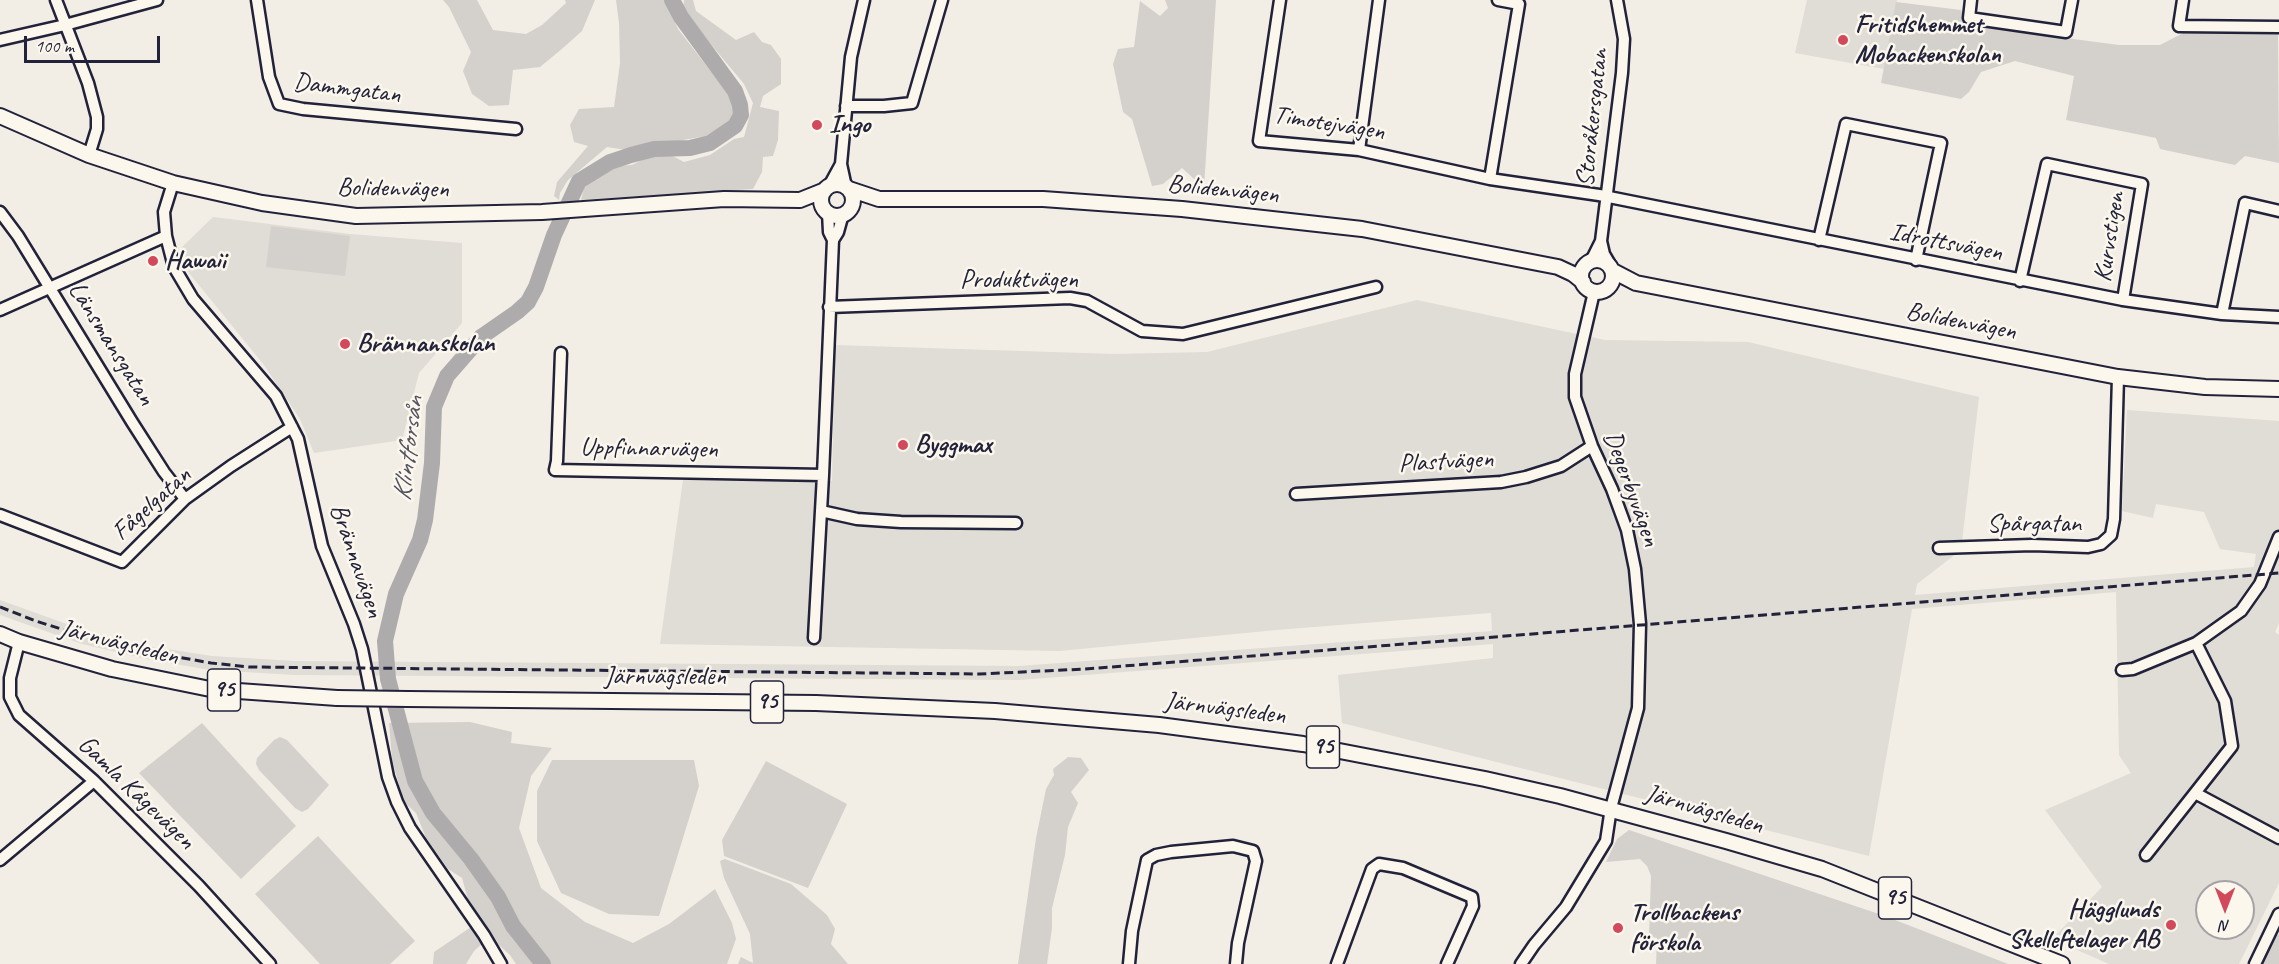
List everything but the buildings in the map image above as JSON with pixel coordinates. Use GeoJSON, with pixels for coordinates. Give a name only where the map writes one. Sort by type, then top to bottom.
{"type":"FeatureCollection","features":[{"type":"Feature","properties":{"kind":"main road","name":"Bolidenvägen"},"geometry":{"type":"LineString","coordinates":[[0,116],[89,155],[173,183],[262,203],[356,216],[542,212],[724,199],[800,200],[835,215],[879,199]]}},
{"type":"Feature","properties":{"kind":"main road","name":"Bolidenvägen"},"geometry":{"type":"LineString","coordinates":[[800,200],[839,184],[879,199],[1043,199],[1182,209],[1362,230],[1558,267],[1573,274],[1582,282]]}},
{"type":"Feature","properties":{"kind":"main road"},"geometry":{"type":"LineString","coordinates":[[827,188],[822,200],[827,211]]}},
{"type":"Feature","properties":{"kind":"main road"},"geometry":{"type":"LineString","coordinates":[[846,212],[853,197],[848,188]]}},
{"type":"Feature","properties":{"kind":"main road"},"geometry":{"type":"LineString","coordinates":[[1602,260],[1612,269],[1614,277],[1605,290],[1594,292],[1585,287],[1582,282],[1582,272],[1589,262],[1602,260]]}},
{"type":"Feature","properties":{"kind":"main road","name":"Bolidenvägen"},"geometry":{"type":"LineString","coordinates":[[1558,267],[1589,262]]}},
{"type":"Feature","properties":{"kind":"main road","name":"Bolidenvägen"},"geometry":{"type":"LineString","coordinates":[[1612,269],[1636,283],[2118,377],[2205,387],[2279,389]]}},
{"type":"Feature","properties":{"kind":"main road","name":"Bolidenvägen"},"geometry":{"type":"LineString","coordinates":[[1609,287],[1636,283]]}},
{"type":"Feature","properties":{"kind":"main road","name":"Järnvägsleden"},"geometry":{"type":"LineString","coordinates":[[0,634],[19,642],[112,669],[210,689],[337,698],[816,703],[995,711],[1159,724],[1303,744],[1485,779],[1611,808],[1822,870],[2062,964]]}},
{"type":"Feature","properties":{"kind":"street"},"geometry":{"type":"LineString","coordinates":[[56,0],[88,83],[97,117],[97,129],[89,155]]}},
{"type":"Feature","properties":{"kind":"street"},"geometry":{"type":"LineString","coordinates":[[0,40],[157,0]]}},
{"type":"Feature","properties":{"kind":"street","name":"Dammgatan"},"geometry":{"type":"LineString","coordinates":[[257,0],[270,76],[279,104],[303,109],[516,129]]}},
{"type":"Feature","properties":{"kind":"street"},"geometry":{"type":"LineString","coordinates":[[848,188],[841,164],[851,57],[864,0]]}},
{"type":"Feature","properties":{"kind":"street"},"geometry":{"type":"LineString","coordinates":[[846,106],[884,106],[912,102],[942,0]]}},
{"type":"Feature","properties":{"kind":"street","name":"Timotejvägen"},"geometry":{"type":"LineString","coordinates":[[1280,0],[1259,141],[1359,150],[1490,179],[1607,197]]}},
{"type":"Feature","properties":{"kind":"street"},"geometry":{"type":"LineString","coordinates":[[1359,150],[1379,0]]}},
{"type":"Feature","properties":{"kind":"street"},"geometry":{"type":"LineString","coordinates":[[1490,179],[1519,4],[1498,0]]}},
{"type":"Feature","properties":{"kind":"street","name":"Storåkersgatan"},"geometry":{"type":"LineString","coordinates":[[1612,269],[1604,254],[1601,241],[1622,73],[1624,39],[1617,0]]}},
{"type":"Feature","properties":{"kind":"street"},"geometry":{"type":"LineString","coordinates":[[1971,0],[1969,18],[2066,32],[2072,0]]}},
{"type":"Feature","properties":{"kind":"street"},"geometry":{"type":"LineString","coordinates":[[2183,0],[2178,26],[2279,27]]}},
{"type":"Feature","properties":{"kind":"street"},"geometry":{"type":"LineString","coordinates":[[1819,240],[1846,124],[1941,143],[1916,260]]}},
{"type":"Feature","properties":{"kind":"street"},"geometry":{"type":"LineString","coordinates":[[827,188],[841,164]]}},
{"type":"Feature","properties":{"kind":"street","name":"Kurvstigen"},"geometry":{"type":"LineString","coordinates":[[2020,281],[2047,164],[2142,184],[2123,300]]}},
{"type":"Feature","properties":{"kind":"street","name":"Brännavägen"},"geometry":{"type":"LineString","coordinates":[[173,183],[164,212],[166,236],[174,267],[193,299],[276,396],[298,439],[322,546],[362,649],[388,777],[397,802],[410,828],[501,964]]}},
{"type":"Feature","properties":{"kind":"street","name":"Idrottsvägen"},"geometry":{"type":"LineString","coordinates":[[1607,197],[2123,300],[2222,314],[2279,317]]}},
{"type":"Feature","properties":{"kind":"street"},"geometry":{"type":"LineString","coordinates":[[2222,314],[2245,203],[2279,211]]}},
{"type":"Feature","properties":{"kind":"street"},"geometry":{"type":"LineString","coordinates":[[814,638],[832,240],[827,211]]}},
{"type":"Feature","properties":{"kind":"street","name":"Länsmansgatan"},"geometry":{"type":"LineString","coordinates":[[0,212],[18,236],[164,472],[185,499]]}},
{"type":"Feature","properties":{"kind":"street"},"geometry":{"type":"LineString","coordinates":[[832,240],[846,212]]}},
{"type":"Feature","properties":{"kind":"street"},"geometry":{"type":"LineString","coordinates":[[0,310],[166,236]]}},
{"type":"Feature","properties":{"kind":"street","name":"Storåkersgatan"},"geometry":{"type":"LineString","coordinates":[[1589,262],[1601,241]]}},
{"type":"Feature","properties":{"kind":"street","name":"Produktvägen"},"geometry":{"type":"LineString","coordinates":[[829,307],[1070,298],[1087,301],[1142,331],[1183,334],[1376,287]]}},
{"type":"Feature","properties":{"kind":"street","name":"Degerbyvägen"},"geometry":{"type":"LineString","coordinates":[[1521,964],[1566,907],[1606,841],[1611,808],[1638,708],[1640,624],[1635,569],[1627,530],[1575,398],[1575,374],[1594,292]]}},
{"type":"Feature","properties":{"kind":"street","name":"Uppfinnarvägen"},"geometry":{"type":"LineString","coordinates":[[561,353],[555,470],[823,475]]}},
{"type":"Feature","properties":{"kind":"street","name":"Spårgatan"},"geometry":{"type":"LineString","coordinates":[[1939,548],[2032,545],[2088,548],[2101,544],[2111,534],[2114,519],[2118,377]]}},
{"type":"Feature","properties":{"kind":"street","name":"Fågelgatan"},"geometry":{"type":"LineString","coordinates":[[0,514],[122,562],[185,499],[292,427]]}},
{"type":"Feature","properties":{"kind":"street","name":"Plastvägen"},"geometry":{"type":"LineString","coordinates":[[1296,494],[1501,482],[1561,466],[1592,446]]}},
{"type":"Feature","properties":{"kind":"street"},"geometry":{"type":"LineString","coordinates":[[821,511],[857,519],[901,522],[1016,523]]}},
{"type":"Feature","properties":{"kind":"street"},"geometry":{"type":"LineString","coordinates":[[2122,670],[2133,669],[2196,643],[2241,610],[2266,574],[2279,537]]}},
{"type":"Feature","properties":{"kind":"street","name":"Gamla Kågevägen"},"geometry":{"type":"LineString","coordinates":[[19,642],[5,697],[19,715],[94,781],[199,886],[270,964]]}},
{"type":"Feature","properties":{"kind":"street"},"geometry":{"type":"LineString","coordinates":[[2146,855],[2232,746],[2225,700],[2196,643]]}},
{"type":"Feature","properties":{"kind":"street"},"geometry":{"type":"LineString","coordinates":[[0,860],[94,781]]}},
{"type":"Feature","properties":{"kind":"street"},"geometry":{"type":"LineString","coordinates":[[2195,793],[2279,838]]}},
{"type":"Feature","properties":{"kind":"street"},"geometry":{"type":"LineString","coordinates":[[1129,964],[1132,931],[1147,860],[1156,855],[1171,852],[1233,846],[1253,851],[1256,861],[1238,943],[1236,964]]}},
{"type":"Feature","properties":{"kind":"street"},"geometry":{"type":"LineString","coordinates":[[1337,964],[1372,869],[1379,864],[1388,864],[1472,897],[1473,906],[1446,964]]}},
{"type":"Feature","properties":{"kind":"street"},"geometry":{"type":"LineString","coordinates":[[2255,964],[2279,914]]}},
{"type":"Feature","properties":{"kind":"shaded area"},"geometry":{"type":"Polygon","coordinates":[[[443,0],[477,0],[493,30],[526,34],[542,25],[566,3],[565,0],[595,0],[582,31],[563,48],[540,67],[513,70],[509,105],[489,106],[472,94],[463,71],[471,52],[449,7],[443,0]]]}},
{"type":"Feature","properties":{"kind":"shaded area"},"geometry":{"type":"Polygon","coordinates":[[[616,0],[665,0],[678,29],[734,101],[735,116],[725,128],[706,136],[626,150],[607,147],[568,180],[560,193],[559,200],[554,196],[557,182],[588,146],[574,142],[570,125],[579,109],[614,107],[620,63],[616,0]]]}},
{"type":"Feature","properties":{"kind":"shaded area"},"geometry":{"type":"Polygon","coordinates":[[[684,0],[693,0],[696,11],[736,40],[754,32],[762,42],[771,45],[781,59],[781,84],[763,96],[760,107],[779,111],[778,140],[773,156],[763,157],[762,172],[753,189],[581,200],[584,188],[595,177],[614,166],[632,165],[652,155],[667,153],[684,162],[710,155],[734,139],[744,137],[753,103],[744,84],[683,11],[684,0]]]}},
{"type":"Feature","properties":{"kind":"shaded area"},"geometry":{"type":"Polygon","coordinates":[[[1165,0],[1216,0],[1204,188],[1182,168],[1163,184],[1152,186],[1132,119],[1123,112],[1113,64],[1118,49],[1134,47],[1140,1],[1160,16],[1168,8],[1165,0]]]}},
{"type":"Feature","properties":{"kind":"shaded area","name":"Fritidshemmet Mobackenskolan"},"geometry":{"type":"Polygon","coordinates":[[[1807,0],[1897,0],[1884,69],[1795,53],[1807,0]]]}},
{"type":"Feature","properties":{"kind":"shaded area"},"geometry":{"type":"Polygon","coordinates":[[[1896,2],[1961,10],[1967,25],[2119,45],[2160,45],[2189,30],[2278,32],[2279,163],[2245,156],[2235,165],[2160,149],[2156,138],[2066,120],[2074,76],[2015,61],[1981,72],[1969,92],[1961,99],[1881,83],[1896,2]]]}},
{"type":"Feature","properties":{"kind":"shaded area","name":"Brännanskolan"},"geometry":{"type":"Polygon","coordinates":[[[213,217],[350,234],[462,243],[462,323],[419,373],[402,440],[314,453],[300,419],[264,365],[189,273],[181,248],[213,217]]]}},
{"type":"Feature","properties":{"kind":"shaded area"},"geometry":{"type":"Polygon","coordinates":[[[271,226],[350,236],[345,276],[266,267],[271,226]]]}},
{"type":"Feature","properties":{"kind":"shaded area"},"geometry":{"type":"Polygon","coordinates":[[[1417,300],[1605,340],[1748,342],[1979,397],[1961,550],[1917,584],[1915,595],[2254,567],[2256,554],[2220,549],[2204,512],[2156,504],[2153,518],[2122,511],[2127,410],[2279,421],[2279,623],[2275,632],[2279,635],[2279,883],[2255,932],[2255,880],[2195,880],[2195,940],[2251,940],[2239,964],[2109,964],[2052,939],[2102,887],[2045,810],[2131,773],[2119,755],[2116,592],[1912,609],[1869,856],[1342,723],[1338,675],[1493,658],[1493,644],[1019,680],[295,675],[210,670],[146,659],[82,644],[0,615],[0,600],[86,631],[148,646],[212,656],[295,661],[1019,666],[1492,631],[1491,613],[1276,630],[1060,651],[660,644],[683,480],[832,481],[835,345],[1114,354],[1207,352],[1417,300]]]}},
{"type":"Feature","properties":{"kind":"shaded area"},"geometry":{"type":"Polygon","coordinates":[[[470,722],[512,732],[511,743],[552,748],[531,776],[519,828],[541,888],[585,922],[633,943],[669,924],[715,889],[732,923],[736,939],[727,964],[516,964],[510,955],[490,937],[474,951],[466,964],[433,964],[434,952],[480,921],[469,903],[462,878],[448,869],[426,838],[416,813],[403,801],[392,759],[389,723],[470,722]]]}},
{"type":"Feature","properties":{"kind":"shaded area"},"geometry":{"type":"Polygon","coordinates":[[[202,723],[296,826],[241,879],[139,773],[202,723]]]}},
{"type":"Feature","properties":{"kind":"shaded area"},"geometry":{"type":"Polygon","coordinates":[[[280,737],[287,740],[329,785],[308,809],[302,812],[295,808],[256,764],[257,758],[274,740],[280,737]]]}},
{"type":"Feature","properties":{"kind":"shaded area"},"geometry":{"type":"Polygon","coordinates":[[[1068,757],[1081,758],[1089,770],[1071,792],[1078,803],[1068,827],[1065,855],[1052,908],[1047,964],[1018,964],[1036,838],[1046,789],[1054,775],[1053,769],[1068,757]]]}},
{"type":"Feature","properties":{"kind":"shaded area"},"geometry":{"type":"Polygon","coordinates":[[[552,760],[694,760],[699,786],[659,916],[609,914],[561,893],[537,841],[537,791],[552,760]]]}},
{"type":"Feature","properties":{"kind":"shaded area"},"geometry":{"type":"Polygon","coordinates":[[[766,761],[847,804],[808,888],[724,856],[722,840],[766,761]]]}},
{"type":"Feature","properties":{"kind":"shaded area"},"geometry":{"type":"Polygon","coordinates":[[[1629,830],[1885,916],[2008,964],[1656,964],[1657,938],[1649,936],[1651,876],[1647,866],[1640,859],[1606,862],[1617,839],[1629,830]]]}},
{"type":"Feature","properties":{"kind":"shaded area"},"geometry":{"type":"Polygon","coordinates":[[[318,836],[415,941],[390,964],[320,964],[255,894],[318,836]]]}},
{"type":"Feature","properties":{"kind":"shaded area"},"geometry":{"type":"Polygon","coordinates":[[[725,859],[791,884],[827,915],[835,929],[831,944],[848,964],[738,964],[741,957],[753,963],[750,934],[724,878],[720,861],[725,859]]]}},
{"type":"Feature","properties":{"kind":"shaded area"},"geometry":{"type":"Polygon","coordinates":[[[2276,934],[2279,935],[2279,964],[2262,964],[2276,934]]]}},
{"type":"Feature","properties":{"kind":"waterway","name":"Klintforsån"},"geometry":{"type":"LineString","coordinates":[[543,964],[513,926],[498,897],[471,859],[433,813],[415,781],[388,679],[385,641],[396,594],[420,540],[425,520],[432,463],[434,407],[447,376],[481,337],[528,302],[536,287],[554,235],[579,181],[610,162],[631,155],[654,149],[690,148],[710,143],[735,126],[741,115],[735,91],[681,17],[672,0]]}},
{"type":"Feature","properties":{"kind":"railway"},"geometry":{"type":"LineString","coordinates":[[0,607],[111,645],[211,663],[249,667],[979,674],[1085,669],[2279,573]]}},
{"type":"Feature","properties":{"kind":"place","name":"Fritidshemmet Mobackenskolan"},"geometry":{"type":"Point","coordinates":[1843,40]}},
{"type":"Feature","properties":{"kind":"place","name":"Ingo"},"geometry":{"type":"Point","coordinates":[817,125]}},
{"type":"Feature","properties":{"kind":"place","name":"Hawaii"},"geometry":{"type":"Point","coordinates":[153,261]}},
{"type":"Feature","properties":{"kind":"place","name":"Brännanskolan"},"geometry":{"type":"Point","coordinates":[345,344]}},
{"type":"Feature","properties":{"kind":"place","name":"Byggmax"},"geometry":{"type":"Point","coordinates":[903,445]}},
{"type":"Feature","properties":{"kind":"place","name":"Hägglunds Skelleftelager AB"},"geometry":{"type":"Point","coordinates":[2171,925]}},
{"type":"Feature","properties":{"kind":"place","name":"Trollbackens förskola"},"geometry":{"type":"Point","coordinates":[1618,928]}}]}
